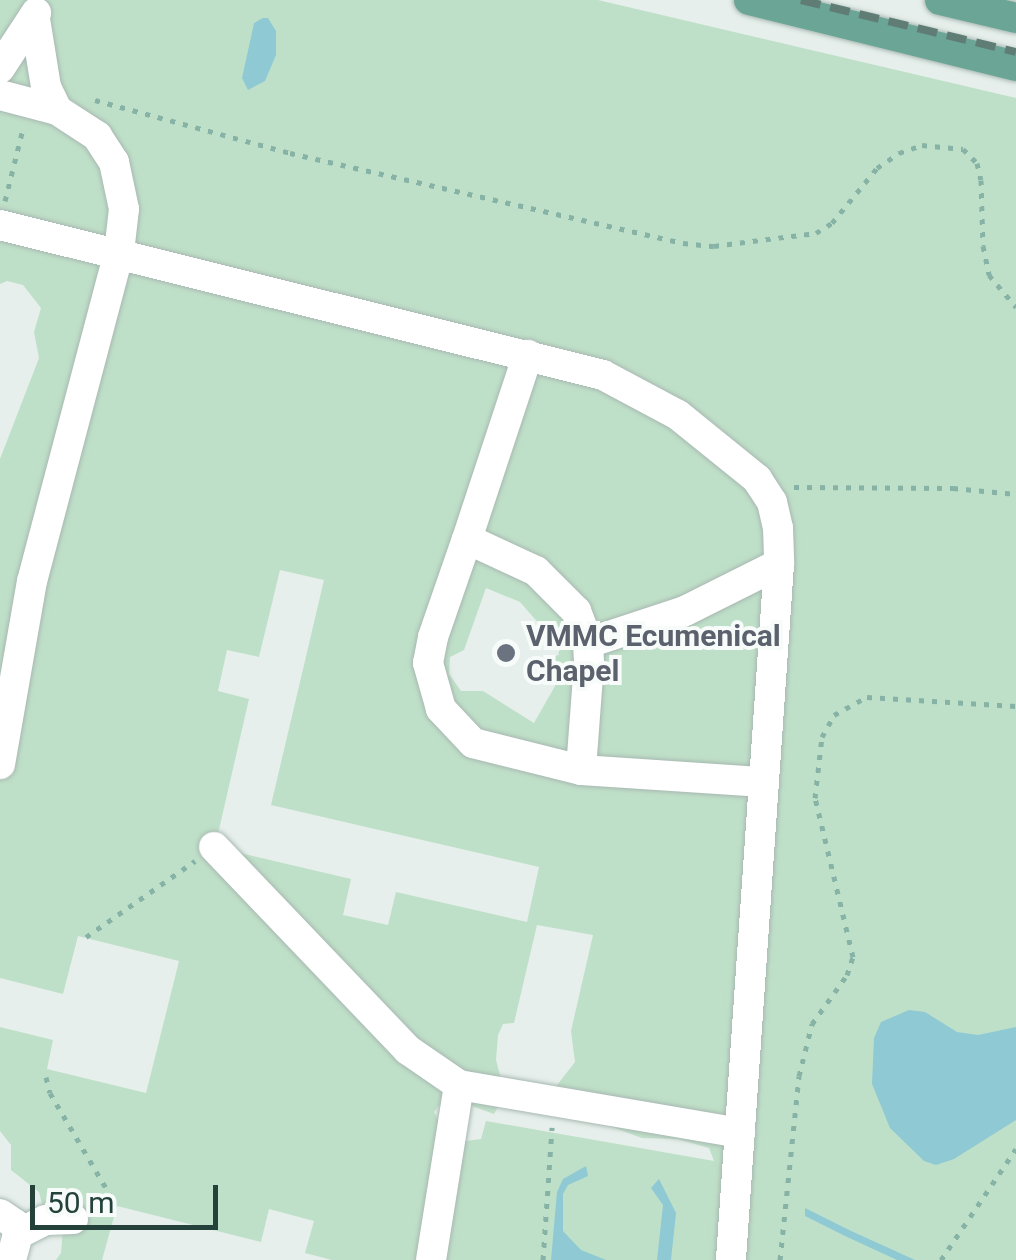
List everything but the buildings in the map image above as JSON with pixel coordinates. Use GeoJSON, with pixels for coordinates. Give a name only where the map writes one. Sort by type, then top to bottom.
{"type":"FeatureCollection","features":[{"type":"Feature","properties":{"kind":"main road"},"geometry":{"type":"LineString","coordinates":[[749,0],[1016,66]]}},
{"type":"Feature","properties":{"kind":"main road"},"geometry":{"type":"LineString","coordinates":[[940,0],[1016,18]]}},
{"type":"Feature","properties":{"kind":"lane"},"geometry":{"type":"LineString","coordinates":[[0,68],[37,10]]}},
{"type":"Feature","properties":{"kind":"lane"},"geometry":{"type":"LineString","coordinates":[[0,764],[32,581],[119,252],[124,209],[114,162],[96,136],[33,98],[37,10]]}},
{"type":"Feature","properties":{"kind":"lane"},"geometry":{"type":"LineString","coordinates":[[2,215],[119,252],[603,375],[650,396],[708,436],[760,484],[778,528],[779,564],[731,1260]]}},
{"type":"Feature","properties":{"kind":"lane"},"geometry":{"type":"LineString","coordinates":[[528,355],[432,637],[428,663],[440,710],[472,743],[581,770],[764,782]]}},
{"type":"Feature","properties":{"kind":"lane"},"geometry":{"type":"LineString","coordinates":[[467,539],[551,582],[576,611],[588,643],[581,770]]}},
{"type":"Feature","properties":{"kind":"lane"},"geometry":{"type":"LineString","coordinates":[[588,643],[685,611],[779,564]]}},
{"type":"Feature","properties":{"kind":"lane"},"geometry":{"type":"LineString","coordinates":[[214,848],[408,1050],[459,1085],[740,1133]]}},
{"type":"Feature","properties":{"kind":"lane"},"geometry":{"type":"LineString","coordinates":[[431,1260],[459,1085]]}},
{"type":"Feature","properties":{"kind":"lane"},"geometry":{"type":"LineString","coordinates":[[10,1236],[46,1220],[73,1219]]}},
{"type":"Feature","properties":{"kind":"path"},"geometry":{"type":"LineString","coordinates":[[2,215],[33,98],[684,243],[714,246],[816,233],[832,223],[877,168],[899,153],[922,145],[963,150],[977,163],[983,246],[990,275],[1016,307]]}},
{"type":"Feature","properties":{"kind":"path"},"geometry":{"type":"LineString","coordinates":[[760,484],[1016,494]]}},
{"type":"Feature","properties":{"kind":"path"},"geometry":{"type":"LineString","coordinates":[[780,1260],[799,1076],[812,1024],[848,975],[853,957],[815,798],[822,737],[834,715],[867,698],[1016,706]]}},
{"type":"Feature","properties":{"kind":"path"},"geometry":{"type":"LineString","coordinates":[[86,938],[214,848]]}},
{"type":"Feature","properties":{"kind":"path"},"geometry":{"type":"LineString","coordinates":[[46,1077],[50,1093],[114,1200],[73,1219]]}},
{"type":"Feature","properties":{"kind":"path"},"geometry":{"type":"LineString","coordinates":[[543,1260],[554,1104]]}},
{"type":"Feature","properties":{"kind":"path"},"geometry":{"type":"LineString","coordinates":[[941,1260],[1016,1149]]}},
{"type":"Feature","properties":{"kind":"green space"},"geometry":{"type":"Polygon","coordinates":[[[0,0],[598,0],[1016,98],[1016,1260],[332,1260],[305,1253],[314,1221],[269,1209],[261,1242],[117,1206],[102,1260],[56,1260],[61,1253],[63,1229],[42,1204],[39,1192],[11,1170],[11,1145],[0,1131],[0,1027],[53,1040],[47,1069],[146,1093],[179,961],[78,936],[63,994],[0,978],[0,459],[39,358],[34,332],[41,308],[23,285],[7,281],[0,284],[0,0]],[[280,570],[259,657],[227,650],[218,691],[249,699],[215,847],[351,879],[343,915],[388,925],[396,892],[527,922],[539,867],[271,805],[324,580],[280,570]],[[486,588],[464,650],[450,657],[449,674],[461,691],[483,691],[534,723],[555,686],[554,656],[559,655],[555,638],[549,624],[541,626],[520,602],[486,588]],[[537,925],[514,1023],[503,1024],[498,1035],[496,1060],[505,1094],[494,1114],[469,1105],[439,1106],[434,1112],[443,1129],[466,1141],[481,1139],[486,1121],[714,1161],[709,1148],[678,1139],[642,1138],[596,1121],[554,1089],[575,1062],[571,1031],[593,935],[537,925]]]}},
{"type":"Feature","properties":{"kind":"water"},"geometry":{"type":"Polygon","coordinates":[[[268,18],[276,31],[276,55],[265,81],[248,90],[242,78],[254,23],[268,18]]]}},
{"type":"Feature","properties":{"kind":"water"},"geometry":{"type":"Polygon","coordinates":[[[909,1010],[925,1012],[957,1032],[978,1035],[1016,1027],[1016,1120],[954,1159],[936,1165],[924,1161],[890,1128],[872,1084],[874,1038],[881,1022],[909,1010]]]}},
{"type":"Feature","properties":{"kind":"water"},"geometry":{"type":"Polygon","coordinates":[[[586,1166],[588,1176],[568,1185],[563,1194],[563,1231],[581,1250],[606,1260],[551,1260],[557,1192],[563,1179],[586,1166]]]}},
{"type":"Feature","properties":{"kind":"water"},"geometry":{"type":"Polygon","coordinates":[[[659,1179],[676,1213],[671,1260],[657,1260],[663,1205],[651,1188],[659,1179]]]}},
{"type":"Feature","properties":{"kind":"water"},"geometry":{"type":"Polygon","coordinates":[[[805,1208],[915,1260],[897,1260],[845,1236],[805,1216],[805,1208]]]}},
{"type":"Feature","properties":{"kind":"railway"},"geometry":{"type":"LineString","coordinates":[[801,0],[1016,52]]}},
{"type":"Feature","properties":{"kind":"place","name":"VMMC Ecumenical Chapel"},"geometry":{"type":"Point","coordinates":[506,653]}}]}
